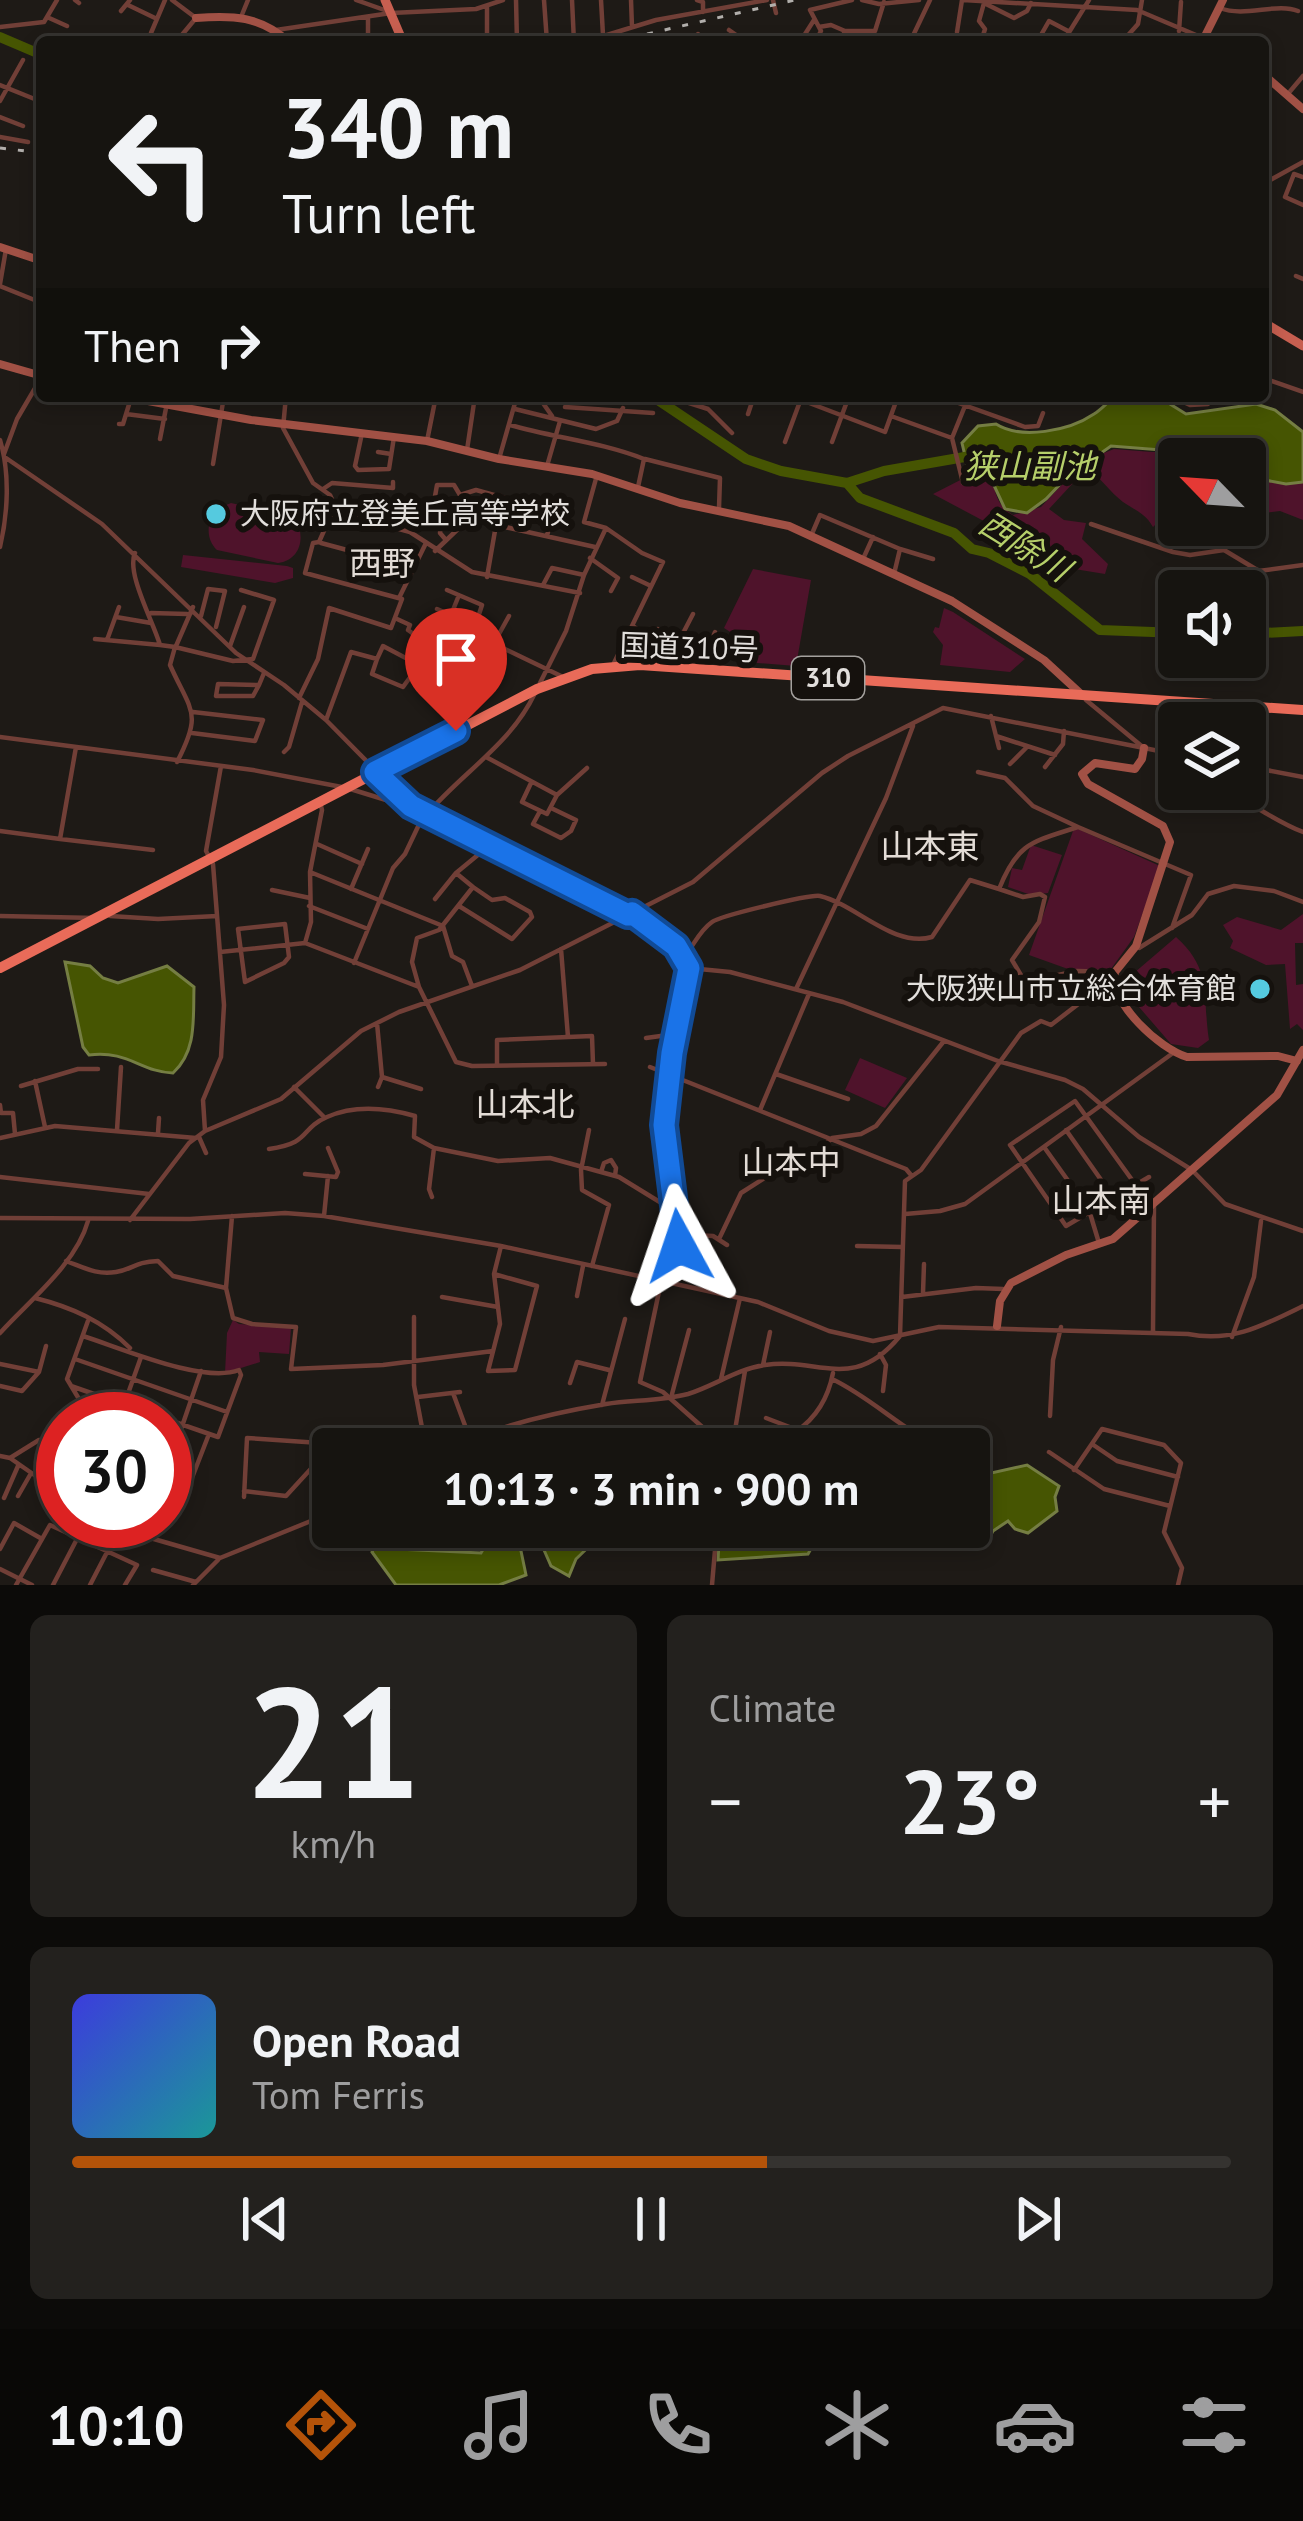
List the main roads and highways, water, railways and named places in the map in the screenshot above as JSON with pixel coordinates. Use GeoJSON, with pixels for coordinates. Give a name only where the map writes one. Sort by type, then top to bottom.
{"type":"FeatureCollection","features":[{"type":"Feature","properties":{"kind":"highway","name":"国道310号"},"geometry":{"type":"LineString","coordinates":[[0,968],[537,689],[611,668],[665,667],[1303,710]]}},
{"type":"Feature","properties":{"kind":"main road"},"geometry":{"type":"LineString","coordinates":[[386,0],[401,36]]}},
{"type":"Feature","properties":{"kind":"main road"},"geometry":{"type":"LineString","coordinates":[[1269,326],[1299,344]]}},
{"type":"Feature","properties":{"kind":"water","name":"狭山副池"},"geometry":{"type":"Polygon","coordinates":[[[1109,402],[1167,402],[1186,414],[1256,404],[1275,410],[1303,432],[1303,482],[1266,480],[1266,438],[1158,438],[1158,450],[1111,446],[1094,458],[1085,458],[1027,513],[1005,509],[992,481],[995,470],[985,474],[977,468],[969,473],[962,443],[978,426],[996,424],[1031,432],[1084,420],[1109,402]]]}},
{"type":"Feature","properties":{"kind":"water"},"geometry":{"type":"Polygon","coordinates":[[[65,962],[90,966],[118,983],[167,966],[194,987],[190,1045],[173,1073],[124,1058],[89,1055],[83,1047],[65,962]]]}},
{"type":"Feature","properties":{"kind":"water"},"geometry":{"type":"Polygon","coordinates":[[[1027,1465],[1059,1486],[1057,1511],[1028,1533],[1008,1521],[990,1536],[990,1473],[1027,1465]]]}},
{"type":"Feature","properties":{"kind":"water"},"geometry":{"type":"Polygon","coordinates":[[[374,1548],[396,1548],[481,1553],[484,1548],[520,1548],[526,1575],[499,1585],[396,1585],[372,1552],[374,1548]]]}},
{"type":"Feature","properties":{"kind":"water"},"geometry":{"type":"Polygon","coordinates":[[[543,1548],[587,1548],[569,1576],[551,1566],[543,1548]]]}},
{"type":"Feature","properties":{"kind":"water"},"geometry":{"type":"Polygon","coordinates":[[[719,1548],[811,1548],[808,1554],[718,1560],[719,1548]]]}},
{"type":"Feature","properties":{"kind":"waterway","name":"西除川"},"geometry":{"type":"LineString","coordinates":[[0,37],[36,52]]}},
{"type":"Feature","properties":{"kind":"waterway","name":"西除川"},"geometry":{"type":"LineString","coordinates":[[661,402],[746,459],[847,483],[884,471],[976,455]]}},
{"type":"Feature","properties":{"kind":"waterway","name":"西除川"},"geometry":{"type":"LineString","coordinates":[[847,483],[860,498],[954,533],[972,549],[1030,574],[1100,630],[1158,632]]}},
{"type":"Feature","properties":{"kind":"waterway","name":"西除川"},"geometry":{"type":"LineString","coordinates":[[1266,633],[1303,631]]}},
{"type":"Feature","properties":{"kind":"railway"},"geometry":{"type":"LineString","coordinates":[[638,36],[795,0]]}},
{"type":"Feature","properties":{"kind":"railway"},"geometry":{"type":"LineString","coordinates":[[0,148],[36,152]]}},
{"type":"Feature","properties":{"kind":"place","name":"大阪府立登美丘高等学校"},"geometry":{"type":"Point","coordinates":[216,514]}},
{"type":"Feature","properties":{"kind":"place","name":"大阪狭山市立総合体育館"},"geometry":{"type":"Point","coordinates":[1260,989]}},
{"type":"Feature","properties":{"kind":"district","name":"西野"},"geometry":{"type":"Point","coordinates":[382,563]}},
{"type":"Feature","properties":{"kind":"district","name":"山本東"},"geometry":{"type":"Point","coordinates":[930,846]}},
{"type":"Feature","properties":{"kind":"district","name":"山本北"},"geometry":{"type":"Point","coordinates":[525,1104]}},
{"type":"Feature","properties":{"kind":"district","name":"山本中"},"geometry":{"type":"Point","coordinates":[791,1162]}},
{"type":"Feature","properties":{"kind":"district","name":"山本南"},"geometry":{"type":"Point","coordinates":[1101,1200]}}]}
